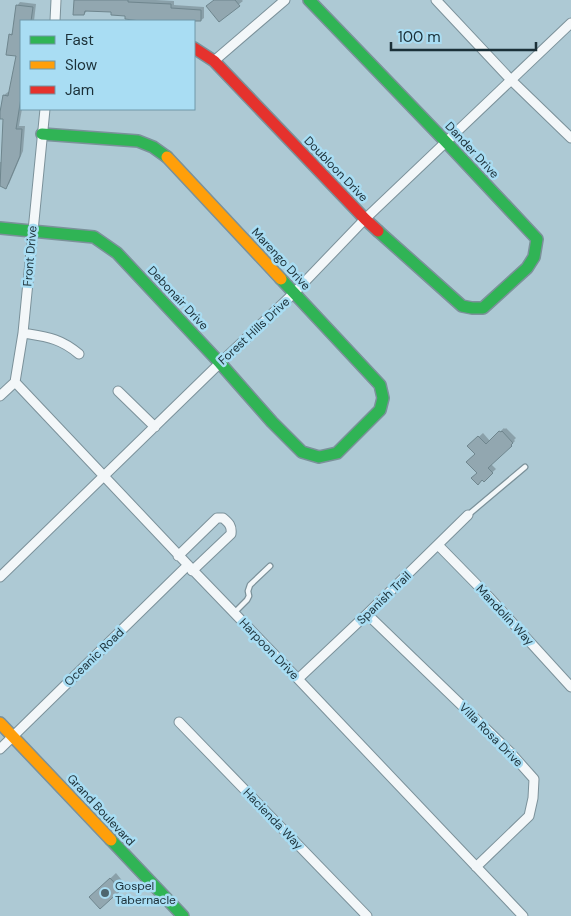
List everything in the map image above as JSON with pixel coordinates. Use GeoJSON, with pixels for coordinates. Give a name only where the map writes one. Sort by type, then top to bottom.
{"type":"FeatureCollection","features":[{"type":"Feature","properties":{"kind":"street"},"geometry":{"type":"LineString","coordinates":[[55,20],[56,0]]}},
{"type":"Feature","properties":{"kind":"street"},"geometry":{"type":"LineString","coordinates":[[214,61],[285,0]]}},
{"type":"Feature","properties":{"kind":"street","name":"Dander Drive"},"geometry":{"type":"LineString","coordinates":[[309,0],[537,239],[534,257],[527,268],[483,308],[462,306]]}},
{"type":"Feature","properties":{"kind":"street"},"geometry":{"type":"LineString","coordinates":[[436,0],[511,80],[571,138]]}},
{"type":"Feature","properties":{"kind":"street","name":"Forest Hills Drive"},"geometry":{"type":"LineString","coordinates":[[0,577],[294,293],[365,219],[571,22]]}},
{"type":"Feature","properties":{"kind":"street","name":"Doubloon Drive"},"geometry":{"type":"LineString","coordinates":[[195,49],[214,61],[365,219],[462,306]]}},
{"type":"Feature","properties":{"kind":"street","name":"Front Drive"},"geometry":{"type":"LineString","coordinates":[[15,382],[23,334],[45,110]]}},
{"type":"Feature","properties":{"kind":"street","name":"Marengo Drive"},"geometry":{"type":"LineString","coordinates":[[42,134],[138,141],[154,147],[164,155],[380,385],[383,398],[380,410],[336,453],[320,457],[302,452]]}},
{"type":"Feature","properties":{"kind":"street","name":"Debonair Drive"},"geometry":{"type":"LineString","coordinates":[[0,228],[94,237],[117,253],[220,363],[272,422],[302,452]]}},
{"type":"Feature","properties":{"kind":"street"},"geometry":{"type":"LineString","coordinates":[[23,334],[53,338],[70,346],[79,354]]}},
{"type":"Feature","properties":{"kind":"street"},"geometry":{"type":"LineString","coordinates":[[0,396],[15,382]]}},
{"type":"Feature","properties":{"kind":"street","name":"Harpoon Drive"},"geometry":{"type":"LineString","coordinates":[[15,382],[178,556],[298,679],[523,916]]}},
{"type":"Feature","properties":{"kind":"street"},"geometry":{"type":"LineString","coordinates":[[118,391],[155,427]]}},
{"type":"Feature","properties":{"kind":"street","name":"Spanish Trail"},"geometry":{"type":"LineString","coordinates":[[298,679],[468,515]]}},
{"type":"Feature","properties":{"kind":"street","name":"Oceanic Road"},"geometry":{"type":"LineString","coordinates":[[0,749],[190,568],[230,534],[231,528],[229,523],[223,518],[217,518],[178,556]]}},
{"type":"Feature","properties":{"kind":"street","name":"Mandolin Way"},"geometry":{"type":"LineString","coordinates":[[438,545],[489,597],[571,687]]}},
{"type":"Feature","properties":{"kind":"street","name":"Villa Rosa Drive"},"geometry":{"type":"LineString","coordinates":[[367,614],[510,752],[534,779],[533,798],[529,816],[476,867]]}},
{"type":"Feature","properties":{"kind":"street","name":"Hacienda Way"},"geometry":{"type":"LineString","coordinates":[[179,722],[367,916]]}},
{"type":"Feature","properties":{"kind":"street","name":"Grand Boulevard"},"geometry":{"type":"LineString","coordinates":[[0,723],[183,916]]}},
{"type":"Feature","properties":{"kind":"lane"},"geometry":{"type":"LineString","coordinates":[[468,515],[525,467]]}},
{"type":"Feature","properties":{"kind":"lane"},"geometry":{"type":"LineString","coordinates":[[234,613],[247,600],[250,585],[270,566]]}},
{"type":"Feature","properties":{"kind":"building"},"geometry":{"type":"Polygon","coordinates":[[[74,0],[128,0],[128,2],[171,4],[171,8],[201,10],[201,21],[132,20],[125,19],[125,16],[111,15],[111,12],[85,11],[84,15],[73,15],[74,0]]]}},
{"type":"Feature","properties":{"kind":"building"},"geometry":{"type":"Polygon","coordinates":[[[214,0],[235,0],[240,6],[219,22],[206,6],[214,0]]]}},
{"type":"Feature","properties":{"kind":"building"},"geometry":{"type":"Polygon","coordinates":[[[16,5],[33,7],[31,20],[20,20],[20,104],[16,129],[22,129],[20,156],[6,189],[0,186],[3,119],[0,119],[0,112],[3,95],[8,96],[16,56],[6,55],[9,34],[12,35],[16,5]]]}},
{"type":"Feature","properties":{"kind":"building"},"geometry":{"type":"Polygon","coordinates":[[[499,431],[502,431],[513,443],[512,446],[488,468],[493,473],[478,485],[471,478],[477,473],[466,462],[475,454],[467,446],[478,436],[486,444],[499,431]]]}},
{"type":"Feature","properties":{"kind":"building","name":"Gospel Tabernacle"},"geometry":{"type":"Polygon","coordinates":[[[110,878],[121,890],[100,909],[89,897],[110,878]]]}},
{"type":"Feature","properties":{"kind":"traffic: fast"},"geometry":{"type":"LineString","coordinates":[[309,0],[537,239],[534,257],[527,268],[483,308],[472,308],[462,306],[378,231]]}},
{"type":"Feature","properties":{"kind":"traffic: fast"},"geometry":{"type":"LineString","coordinates":[[42,134],[138,141],[153,147],[167,157]]}},
{"type":"Feature","properties":{"kind":"traffic: fast"},"geometry":{"type":"LineString","coordinates":[[0,228],[94,237],[117,253],[220,363],[272,422],[302,452],[319,457],[337,453],[380,410],[383,398],[380,385],[281,279]]}},
{"type":"Feature","properties":{"kind":"traffic: fast"},"geometry":{"type":"LineString","coordinates":[[111,840],[183,916]]}},
{"type":"Feature","properties":{"kind":"traffic: slow"},"geometry":{"type":"LineString","coordinates":[[167,157],[281,279]]}},
{"type":"Feature","properties":{"kind":"traffic: slow"},"geometry":{"type":"LineString","coordinates":[[0,723],[111,840]]}},
{"type":"Feature","properties":{"kind":"traffic: jam"},"geometry":{"type":"LineString","coordinates":[[195,49],[214,61],[378,231]]}},
{"type":"Feature","properties":{"kind":"place","name":"Gospel Tabernacle"},"geometry":{"type":"Point","coordinates":[105,893]}}]}
